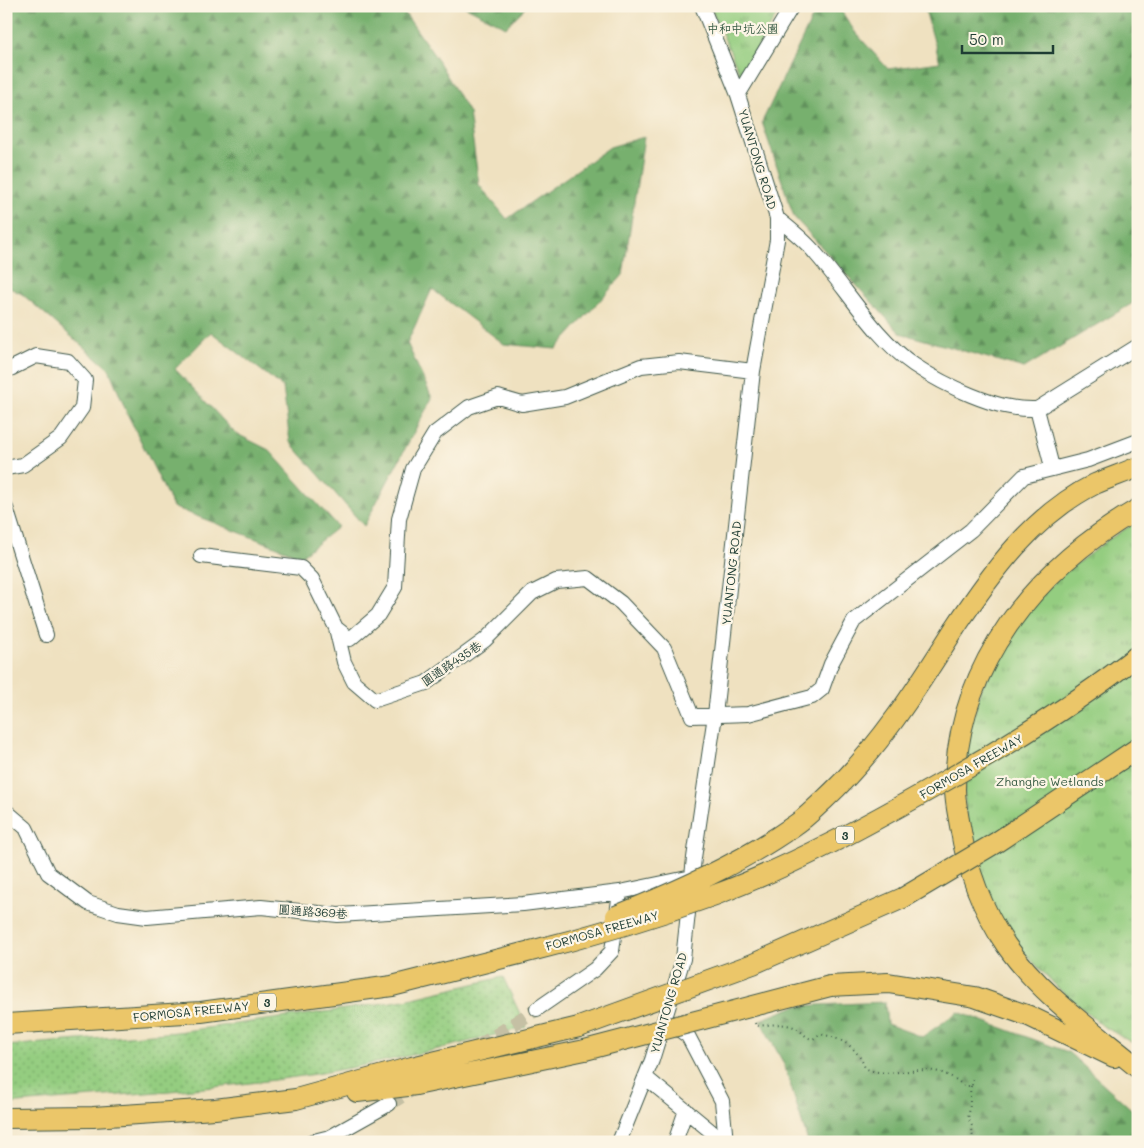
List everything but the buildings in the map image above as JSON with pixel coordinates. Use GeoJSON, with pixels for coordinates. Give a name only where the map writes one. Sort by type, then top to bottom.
{"type":"FeatureCollection","features":[{"type":"Feature","properties":{"kind":"highway"},"geometry":{"type":"LineString","coordinates":[[523,953],[686,886],[744,857],[797,824],[845,780],[877,744],[911,698],[955,628],[1005,557],[1039,523],[1061,505],[1095,484],[1138,468]]}},
{"type":"Feature","properties":{"kind":"highway"},"geometry":{"type":"LineString","coordinates":[[1138,509],[1077,552],[1042,583],[1009,622],[993,646],[966,711],[959,741],[955,791],[964,850],[971,879],[986,912],[1006,945],[1040,987],[1138,1069]]}},
{"type":"Feature","properties":{"kind":"highway","name":"FORMOSA FREEWAY"},"geometry":{"type":"LineString","coordinates":[[6,1024],[201,1012],[392,986],[523,953],[650,917],[715,895],[772,871],[882,816],[1026,735],[1138,655]]}},
{"type":"Feature","properties":{"kind":"highway"},"geometry":{"type":"LineString","coordinates":[[296,1099],[412,1067],[579,1027],[752,964],[903,898],[997,842],[1138,748]]}},
{"type":"Feature","properties":{"kind":"highway"},"geometry":{"type":"LineString","coordinates":[[6,1118],[93,1117],[215,1109],[416,1085],[585,1050],[830,986],[888,983],[975,997],[1029,1016],[1138,1069]]}},
{"type":"Feature","properties":{"kind":"street","name":"YUANTONG ROAD"},"geometry":{"type":"LineString","coordinates":[[618,1142],[645,1077],[683,959],[694,858],[715,715],[753,371],[777,240],[777,218],[738,95],[702,6]]}},
{"type":"Feature","properties":{"kind":"street"},"geometry":{"type":"LineString","coordinates":[[738,95],[792,6]]}},
{"type":"Feature","properties":{"kind":"street"},"geometry":{"type":"LineString","coordinates":[[777,218],[815,252],[881,333],[913,364],[960,390],[996,405],[1021,410],[1037,408],[1138,346]]}},
{"type":"Feature","properties":{"kind":"street"},"geometry":{"type":"LineString","coordinates":[[6,371],[36,356],[68,361],[85,380],[82,408],[61,438],[23,464],[6,468]]}},
{"type":"Feature","properties":{"kind":"street"},"geometry":{"type":"LineString","coordinates":[[201,556],[300,568],[312,579],[336,628],[350,638],[378,615],[395,588],[399,519],[413,470],[435,432],[469,408],[498,397],[522,404],[565,397],[641,366],[679,362],[753,371]]}},
{"type":"Feature","properties":{"kind":"street"},"geometry":{"type":"LineString","coordinates":[[1037,408],[1052,468]]}},
{"type":"Feature","properties":{"kind":"street"},"geometry":{"type":"LineString","coordinates":[[715,715],[756,712],[812,697],[822,689],[831,664],[854,621],[971,530],[1024,476],[1088,460],[1138,441]]}},
{"type":"Feature","properties":{"kind":"street"},"geometry":{"type":"LineString","coordinates":[[6,508],[46,636]]}},
{"type":"Feature","properties":{"kind":"street","name":"圓通路435巷"},"geometry":{"type":"LineString","coordinates":[[336,628],[344,662],[354,682],[375,700],[426,683],[485,640],[532,593],[556,581],[588,578],[621,603],[664,648],[692,716],[715,715]]}},
{"type":"Feature","properties":{"kind":"street","name":"圓通路369巷"},"geometry":{"type":"LineString","coordinates":[[8,816],[26,828],[48,873],[88,903],[118,913],[148,917],[261,907],[338,915],[523,904],[620,892],[693,877]]}},
{"type":"Feature","properties":{"kind":"street"},"geometry":{"type":"LineString","coordinates":[[537,1009],[595,969],[612,951],[620,892]]}},
{"type":"Feature","properties":{"kind":"street"},"geometry":{"type":"LineString","coordinates":[[664,1019],[688,1036],[722,1100],[725,1142]]}},
{"type":"Feature","properties":{"kind":"street"},"geometry":{"type":"LineString","coordinates":[[645,1077],[725,1142]]}},
{"type":"Feature","properties":{"kind":"street"},"geometry":{"type":"LineString","coordinates":[[310,1142],[330,1137],[389,1104]]}},
{"type":"Feature","properties":{"kind":"street"},"geometry":{"type":"LineString","coordinates":[[675,1142],[686,1110]]}},
{"type":"Feature","properties":{"kind":"path"},"geometry":{"type":"LineString","coordinates":[[754,1021],[756,1026],[785,1025],[798,1029],[806,1038],[813,1040],[820,1034],[845,1041],[862,1061],[864,1068],[874,1073],[933,1070],[949,1075],[964,1086],[971,1086]]}},
{"type":"Feature","properties":{"kind":"path"},"geometry":{"type":"LineString","coordinates":[[972,1077],[968,1098],[971,1107],[968,1118],[972,1126],[973,1142]]}},
{"type":"Feature","properties":{"kind":"green space"},"geometry":{"type":"Polygon","coordinates":[[[6,6],[412,6],[404,12],[439,62],[469,113],[479,185],[507,219],[610,147],[644,137],[623,275],[556,349],[504,344],[432,289],[407,343],[432,398],[364,526],[290,442],[283,387],[211,332],[175,369],[235,433],[269,450],[338,527],[301,556],[173,507],[127,413],[109,369],[22,294],[6,286],[6,6]]]}},
{"type":"Feature","properties":{"kind":"green space"},"geometry":{"type":"Polygon","coordinates":[[[464,6],[527,6],[506,27],[464,6]]]}},
{"type":"Feature","properties":{"kind":"green space","name":"中和中坑公園"},"geometry":{"type":"Polygon","coordinates":[[[710,6],[782,6],[741,76],[710,6]]]}},
{"type":"Feature","properties":{"kind":"green space"},"geometry":{"type":"Polygon","coordinates":[[[818,6],[838,6],[855,32],[888,69],[940,62],[924,6],[1138,6],[1138,300],[1024,368],[900,333],[794,217],[762,122],[818,6]]]}},
{"type":"Feature","properties":{"kind":"green space","name":"Zhanghe Wetlands"},"geometry":{"type":"Polygon","coordinates":[[[1138,521],[1138,1046],[1103,1026],[1059,989],[1017,945],[994,912],[967,830],[962,764],[980,691],[1026,610],[1063,574],[1108,540],[1138,521]]]}},
{"type":"Feature","properties":{"kind":"green space"},"geometry":{"type":"Polygon","coordinates":[[[503,977],[526,1027],[409,1056],[297,1077],[173,1091],[6,1104],[6,1046],[177,1032],[332,1011],[405,1000],[503,977]]]}},
{"type":"Feature","properties":{"kind":"green space"},"geometry":{"type":"Polygon","coordinates":[[[885,1002],[887,1024],[922,1037],[958,1012],[1068,1052],[1138,1115],[1138,1142],[808,1142],[784,1064],[760,1020],[796,1006],[885,1002]]]}},
{"type":"Feature","properties":{"kind":"tunnel"},"geometry":{"type":"LineString","coordinates":[[478,1047],[537,1009]]}},
{"type":"Feature","properties":{"kind":"tunnel"},"geometry":{"type":"LineString","coordinates":[[389,1104],[416,1087]]}}]}
